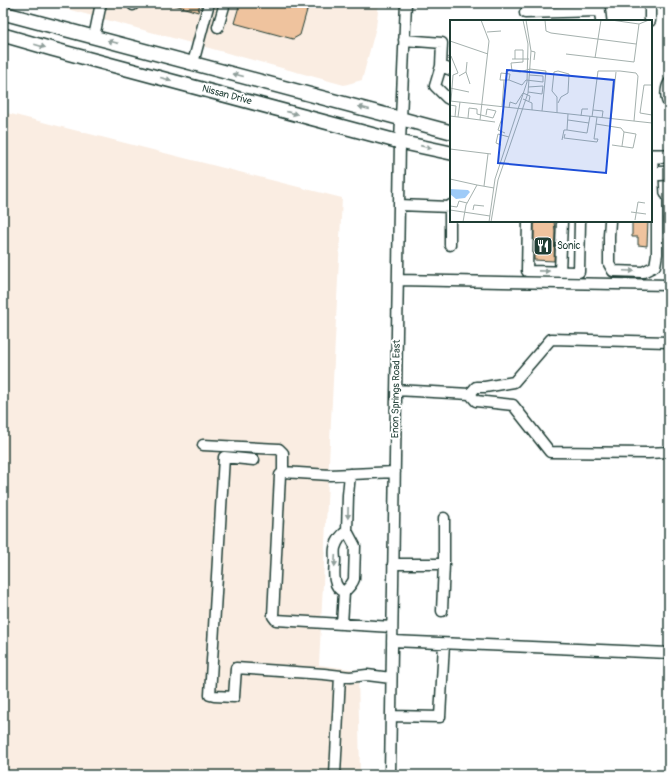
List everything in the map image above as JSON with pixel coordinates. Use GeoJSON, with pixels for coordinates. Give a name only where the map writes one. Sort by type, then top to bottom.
{"type":"FeatureCollection","features":[{"type":"Feature","properties":{"kind":"main road"},"geometry":{"type":"LineString","coordinates":[[3,13],[450,132]]}},
{"type":"Feature","properties":{"kind":"main road","name":"Nissan Drive"},"geometry":{"type":"LineString","coordinates":[[3,35],[400,142],[450,153]]}},
{"type":"Feature","properties":{"kind":"main road"},"geometry":{"type":"LineString","coordinates":[[652,156],[669,156]]}},
{"type":"Feature","properties":{"kind":"main road"},"geometry":{"type":"LineString","coordinates":[[652,174],[669,173]]}},
{"type":"Feature","properties":{"kind":"street"},"geometry":{"type":"LineString","coordinates":[[94,37],[101,3]]}},
{"type":"Feature","properties":{"kind":"street"},"geometry":{"type":"LineString","coordinates":[[193,63],[209,3]]}},
{"type":"Feature","properties":{"kind":"street"},"geometry":{"type":"LineString","coordinates":[[218,27],[225,3]]}},
{"type":"Feature","properties":{"kind":"street","name":"Enon Springs Road East"},"geometry":{"type":"LineString","coordinates":[[390,775],[400,142],[406,3]]}},
{"type":"Feature","properties":{"kind":"street"},"geometry":{"type":"LineString","coordinates":[[650,3],[650,20]]}},
{"type":"Feature","properties":{"kind":"street"},"geometry":{"type":"LineString","coordinates":[[525,13],[554,8],[600,12]]}},
{"type":"Feature","properties":{"kind":"street"},"geometry":{"type":"LineString","coordinates":[[404,40],[442,43],[441,66],[434,86],[450,96]]}},
{"type":"Feature","properties":{"kind":"street"},"geometry":{"type":"LineString","coordinates":[[441,66],[450,70]]}},
{"type":"Feature","properties":{"kind":"street"},"geometry":{"type":"LineString","coordinates":[[669,83],[667,87],[667,101],[669,104]]}},
{"type":"Feature","properties":{"kind":"street"},"geometry":{"type":"LineString","coordinates":[[613,271],[643,272],[654,266],[657,254],[657,200],[653,193],[652,174]]}},
{"type":"Feature","properties":{"kind":"street"},"geometry":{"type":"LineString","coordinates":[[399,205],[450,206],[450,245]]}},
{"type":"Feature","properties":{"kind":"street"},"geometry":{"type":"LineString","coordinates":[[525,282],[527,271],[528,222]]}},
{"type":"Feature","properties":{"kind":"street"},"geometry":{"type":"LineString","coordinates":[[560,272],[562,222]]}},
{"type":"Feature","properties":{"kind":"street"},"geometry":{"type":"LineString","coordinates":[[579,283],[580,222]]}},
{"type":"Feature","properties":{"kind":"street"},"geometry":{"type":"LineString","coordinates":[[610,222],[609,264],[613,271],[612,284]]}},
{"type":"Feature","properties":{"kind":"street"},"geometry":{"type":"LineString","coordinates":[[527,271],[579,272]]}},
{"type":"Feature","properties":{"kind":"street"},"geometry":{"type":"LineString","coordinates":[[398,280],[669,285]]}},
{"type":"Feature","properties":{"kind":"street"},"geometry":{"type":"LineString","coordinates":[[470,394],[476,387],[514,382],[551,339],[669,342]]}},
{"type":"Feature","properties":{"kind":"street"},"geometry":{"type":"LineString","coordinates":[[396,390],[470,394],[476,401],[512,405],[550,452],[669,452]]}},
{"type":"Feature","properties":{"kind":"street"},"geometry":{"type":"LineString","coordinates":[[203,445],[279,450],[283,453],[282,472],[280,475],[273,616],[276,620],[392,627]]}},
{"type":"Feature","properties":{"kind":"street"},"geometry":{"type":"LineString","coordinates":[[254,460],[224,457],[210,695],[234,697],[236,668],[350,677],[367,675],[392,678]]}},
{"type":"Feature","properties":{"kind":"street"},"geometry":{"type":"LineString","coordinates":[[282,472],[330,475],[395,472]]}},
{"type":"Feature","properties":{"kind":"street"},"geometry":{"type":"LineString","coordinates":[[342,624],[344,592],[352,583],[354,578],[355,546],[347,531],[350,474]]}},
{"type":"Feature","properties":{"kind":"street"},"geometry":{"type":"LineString","coordinates":[[442,611],[444,518]]}},
{"type":"Feature","properties":{"kind":"street"},"geometry":{"type":"LineString","coordinates":[[344,592],[338,588],[335,580],[335,548],[342,534],[347,531]]}},
{"type":"Feature","properties":{"kind":"street"},"geometry":{"type":"LineString","coordinates":[[394,564],[444,564]]}},
{"type":"Feature","properties":{"kind":"street"},"geometry":{"type":"LineString","coordinates":[[392,641],[669,653]]}},
{"type":"Feature","properties":{"kind":"street"},"geometry":{"type":"LineString","coordinates":[[391,716],[440,717],[444,644]]}},
{"type":"Feature","properties":{"kind":"street"},"geometry":{"type":"LineString","coordinates":[[335,775],[340,676]]}},
{"type":"Feature","properties":{"kind":"shaded area"},"geometry":{"type":"Polygon","coordinates":[[[45,3],[379,3],[376,27],[362,80],[344,85],[45,3]]]}},
{"type":"Feature","properties":{"kind":"shaded area"},"geometry":{"type":"Polygon","coordinates":[[[3,112],[342,198],[319,665],[358,670],[360,775],[3,775],[3,112]]]}},
{"type":"Feature","properties":{"kind":"building"},"geometry":{"type":"Polygon","coordinates":[[[175,3],[200,3],[198,12],[175,5],[175,3]]]}},
{"type":"Feature","properties":{"kind":"building"},"geometry":{"type":"Polygon","coordinates":[[[240,3],[309,3],[300,35],[293,39],[234,23],[240,3]]]}},
{"type":"Feature","properties":{"kind":"building","name":"Sonic"},"geometry":{"type":"Polygon","coordinates":[[[534,222],[554,222],[554,261],[534,260],[534,222]]]}},
{"type":"Feature","properties":{"kind":"building"},"geometry":{"type":"Polygon","coordinates":[[[632,222],[648,222],[647,246],[638,245],[638,237],[632,237],[632,222]]]}},
{"type":"Feature","properties":{"kind":"place","name":"Sonic"},"geometry":{"type":"Point","coordinates":[543,246]}}]}
